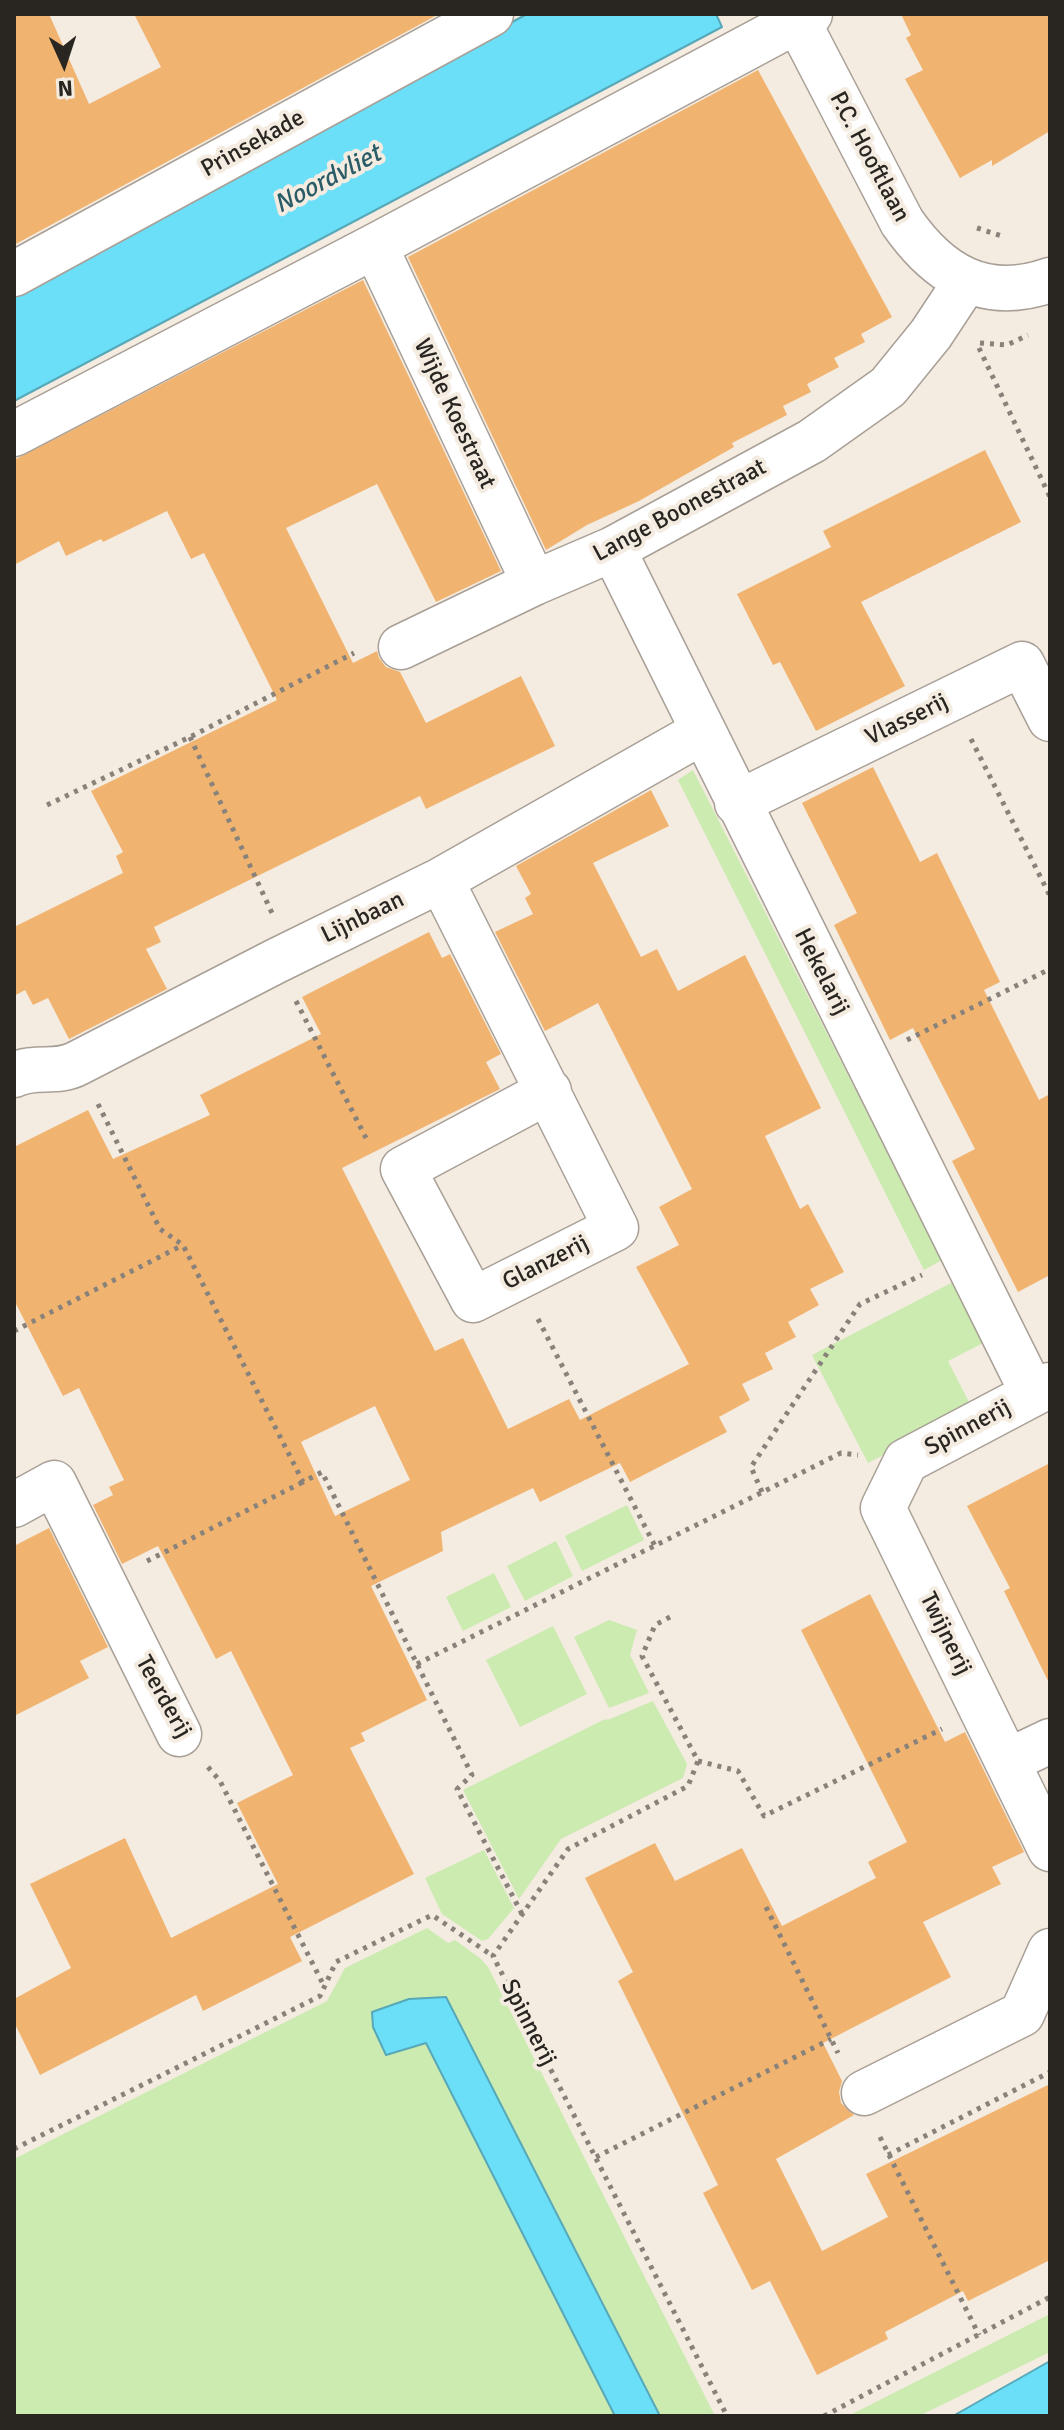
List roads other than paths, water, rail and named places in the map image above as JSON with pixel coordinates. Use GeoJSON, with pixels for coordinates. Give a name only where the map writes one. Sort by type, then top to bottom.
{"type":"FeatureCollection","features":[{"type":"Feature","properties":{"kind":"street","name":"Prinsekade"},"geometry":{"type":"LineString","coordinates":[[14,274],[491,14]]}},
{"type":"Feature","properties":{"kind":"street"},"geometry":{"type":"LineString","coordinates":[[14,434],[375,246],[801,16]]}},
{"type":"Feature","properties":{"kind":"street","name":"P.C. Hooftlaan"},"geometry":{"type":"LineString","coordinates":[[801,16],[902,222],[921,249],[966,281]]}},
{"type":"Feature","properties":{"kind":"street","name":"Wijde Koestraat"},"geometry":{"type":"LineString","coordinates":[[375,246],[534,583]]}},
{"type":"Feature","properties":{"kind":"street"},"geometry":{"type":"LineString","coordinates":[[966,281],[1003,290],[1050,280]]}},
{"type":"Feature","properties":{"kind":"street","name":"Lange Boonestraat"},"geometry":{"type":"LineString","coordinates":[[401,647],[613,549],[812,441],[888,387],[931,334],[966,281]]}},
{"type":"Feature","properties":{"kind":"street","name":"Hekelarij"},"geometry":{"type":"LineString","coordinates":[[613,549],[963,1255],[1041,1389]]}},
{"type":"Feature","properties":{"kind":"street","name":"Vlasserij"},"geometry":{"type":"LineString","coordinates":[[737,803],[1022,664],[1050,719]]}},
{"type":"Feature","properties":{"kind":"street","name":"Lijnbaan"},"geometry":{"type":"LineString","coordinates":[[14,1075],[25,1069],[64,1071],[441,880],[702,732]]}},
{"type":"Feature","properties":{"kind":"street","name":"Glanzerij"},"geometry":{"type":"LineString","coordinates":[[441,880],[549,1091],[616,1228],[473,1300],[403,1169],[549,1091]]}},
{"type":"Feature","properties":{"kind":"street","name":"Spinnerij"},"geometry":{"type":"LineString","coordinates":[[883,1508],[906,1461],[1041,1389]]}},
{"type":"Feature","properties":{"kind":"street","name":"Teerderij"},"geometry":{"type":"LineString","coordinates":[[14,1505],[54,1483],[179,1734]]}},
{"type":"Feature","properties":{"kind":"street","name":"Twijnerij"},"geometry":{"type":"LineString","coordinates":[[883,1508],[1050,1849]]}},
{"type":"Feature","properties":{"kind":"street"},"geometry":{"type":"LineString","coordinates":[[1008,1761],[1050,1741]]}},
{"type":"Feature","properties":{"kind":"street"},"geometry":{"type":"LineString","coordinates":[[864,2093],[1022,2014],[1050,1951]]}},
{"type":"Feature","properties":{"kind":"water","name":"Noordvliet"},"geometry":{"type":"Polygon","coordinates":[[[527,14],[716,14],[722,27],[14,401],[14,291],[527,14]]]}},
{"type":"Feature","properties":{"kind":"water"},"geometry":{"type":"Polygon","coordinates":[[[446,1997],[660,2416],[615,2416],[426,2043],[386,2055],[373,2027],[372,2012],[409,1999],[446,1997]]]}},
{"type":"Feature","properties":{"kind":"water"},"geometry":{"type":"Polygon","coordinates":[[[1050,2361],[1050,2416],[953,2416],[1050,2361]]]}}]}
